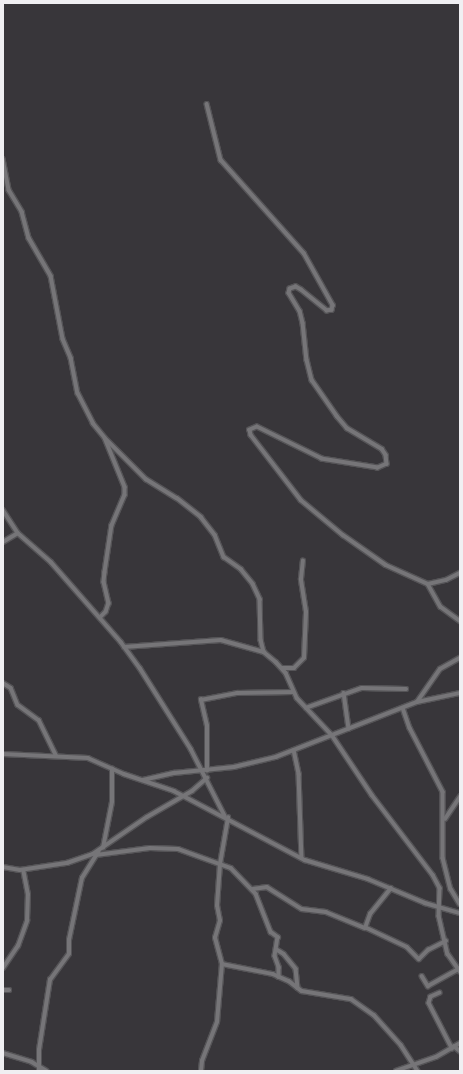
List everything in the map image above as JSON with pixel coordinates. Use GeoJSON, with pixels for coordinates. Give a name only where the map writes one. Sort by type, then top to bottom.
{"type":"FeatureCollection","features":[{"type":"Feature","properties":{"kind":"street"},"geometry":{"type":"LineString","coordinates":[[207,104],[221,160],[304,253],[333,305],[332,310],[327,311],[296,287],[290,289],[303,323],[307,360],[312,380],[337,416],[348,428],[382,449],[386,455],[387,464],[378,468],[322,459],[257,427],[250,430],[251,435],[290,489],[311,510],[386,565],[428,584],[441,607],[460,621]]}},
{"type":"Feature","properties":{"kind":"street"},"geometry":{"type":"LineString","coordinates":[[3,159],[9,190],[22,212],[29,238],[51,276],[63,339],[71,358],[78,393],[93,423],[105,438],[146,479],[177,498],[206,523],[215,535],[224,557],[241,569],[253,584],[260,599],[261,640],[264,652]]}},
{"type":"Feature","properties":{"kind":"street"},"geometry":{"type":"LineString","coordinates":[[100,618],[106,612],[109,603],[104,578],[111,527],[126,491],[105,438]]}},
{"type":"Feature","properties":{"kind":"street"},"geometry":{"type":"LineString","coordinates":[[3,510],[18,533],[51,562],[124,646],[150,683],[205,771],[227,818],[220,864],[217,906],[220,921],[215,939],[222,964],[217,1024],[202,1061],[201,1071]]}},
{"type":"Feature","properties":{"kind":"street"},"geometry":{"type":"LineString","coordinates":[[3,542],[18,533]]}},
{"type":"Feature","properties":{"kind":"street"},"geometry":{"type":"LineString","coordinates":[[282,668],[294,668],[304,658],[306,612],[301,579],[303,561]]}},
{"type":"Feature","properties":{"kind":"street"},"geometry":{"type":"LineString","coordinates":[[428,584],[446,580],[460,573]]}},
{"type":"Feature","properties":{"kind":"street"},"geometry":{"type":"LineString","coordinates":[[124,646],[221,640],[264,652],[282,668],[293,692],[332,735],[372,795],[430,870],[440,888],[441,908],[439,918],[446,941],[448,955],[459,970],[428,986],[422,976]]}},
{"type":"Feature","properties":{"kind":"street"},"geometry":{"type":"LineString","coordinates":[[417,702],[440,669],[460,658]]}},
{"type":"Feature","properties":{"kind":"street"},"geometry":{"type":"LineString","coordinates":[[3,683],[11,688],[18,705],[39,720],[56,755]]}},
{"type":"Feature","properties":{"kind":"street"},"geometry":{"type":"LineString","coordinates":[[306,708],[344,693],[364,688],[406,689]]}},
{"type":"Feature","properties":{"kind":"street"},"geometry":{"type":"LineString","coordinates":[[205,771],[207,726],[201,700],[237,693],[293,692]]}},
{"type":"Feature","properties":{"kind":"street"},"geometry":{"type":"LineString","coordinates":[[344,693],[349,729]]}},
{"type":"Feature","properties":{"kind":"street"},"geometry":{"type":"LineString","coordinates":[[142,780],[174,773],[205,771],[256,763],[294,750],[417,702],[460,693]]}},
{"type":"Feature","properties":{"kind":"street"},"geometry":{"type":"LineString","coordinates":[[403,708],[410,728],[441,787],[444,820],[443,858],[451,889],[460,904]]}},
{"type":"Feature","properties":{"kind":"street"},"geometry":{"type":"LineString","coordinates":[[294,750],[299,774],[302,858]]}},
{"type":"Feature","properties":{"kind":"street"},"geometry":{"type":"LineString","coordinates":[[3,754],[56,755],[88,758],[112,769],[184,796],[302,858],[391,888],[441,908],[460,913]]}},
{"type":"Feature","properties":{"kind":"street"},"geometry":{"type":"LineString","coordinates":[[103,848],[112,802],[112,769]]}},
{"type":"Feature","properties":{"kind":"street"},"geometry":{"type":"LineString","coordinates":[[39,1071],[38,1065],[50,980],[55,970],[66,961],[69,954],[69,940],[82,878],[97,853],[103,848],[137,824],[184,796],[207,778]]}},
{"type":"Feature","properties":{"kind":"street"},"geometry":{"type":"LineString","coordinates":[[444,820],[460,797]]}},
{"type":"Feature","properties":{"kind":"street"},"geometry":{"type":"LineString","coordinates":[[3,867],[23,870],[67,863],[97,853],[150,848],[178,849],[220,864],[236,872],[253,889],[271,932],[278,937],[275,956],[279,966],[279,977]]}},
{"type":"Feature","properties":{"kind":"street"},"geometry":{"type":"LineString","coordinates":[[3,968],[18,946],[28,921],[28,895],[23,870]]}},
{"type":"Feature","properties":{"kind":"street"},"geometry":{"type":"LineString","coordinates":[[253,889],[267,887],[302,909],[326,912],[357,926],[367,928],[407,947],[419,959],[428,950],[446,941]]}},
{"type":"Feature","properties":{"kind":"street"},"geometry":{"type":"LineString","coordinates":[[367,928],[370,914],[391,888]]}},
{"type":"Feature","properties":{"kind":"street"},"geometry":{"type":"LineString","coordinates":[[276,948],[284,954],[296,969],[298,988]]}},
{"type":"Feature","properties":{"kind":"street"},"geometry":{"type":"LineString","coordinates":[[222,964],[279,977],[298,988],[354,1000],[376,1018],[401,1046],[412,1065],[418,1071]]}},
{"type":"Feature","properties":{"kind":"street"},"geometry":{"type":"LineString","coordinates":[[3,990],[9,990]]}},
{"type":"Feature","properties":{"kind":"street"},"geometry":{"type":"LineString","coordinates":[[440,993],[431,998],[429,1003],[453,1047],[460,1050]]}},
{"type":"Feature","properties":{"kind":"street"},"geometry":{"type":"LineString","coordinates":[[396,1071],[436,1057],[460,1043]]}},
{"type":"Feature","properties":{"kind":"street"},"geometry":{"type":"LineString","coordinates":[[3,1053],[38,1065],[47,1071]]}}]}
